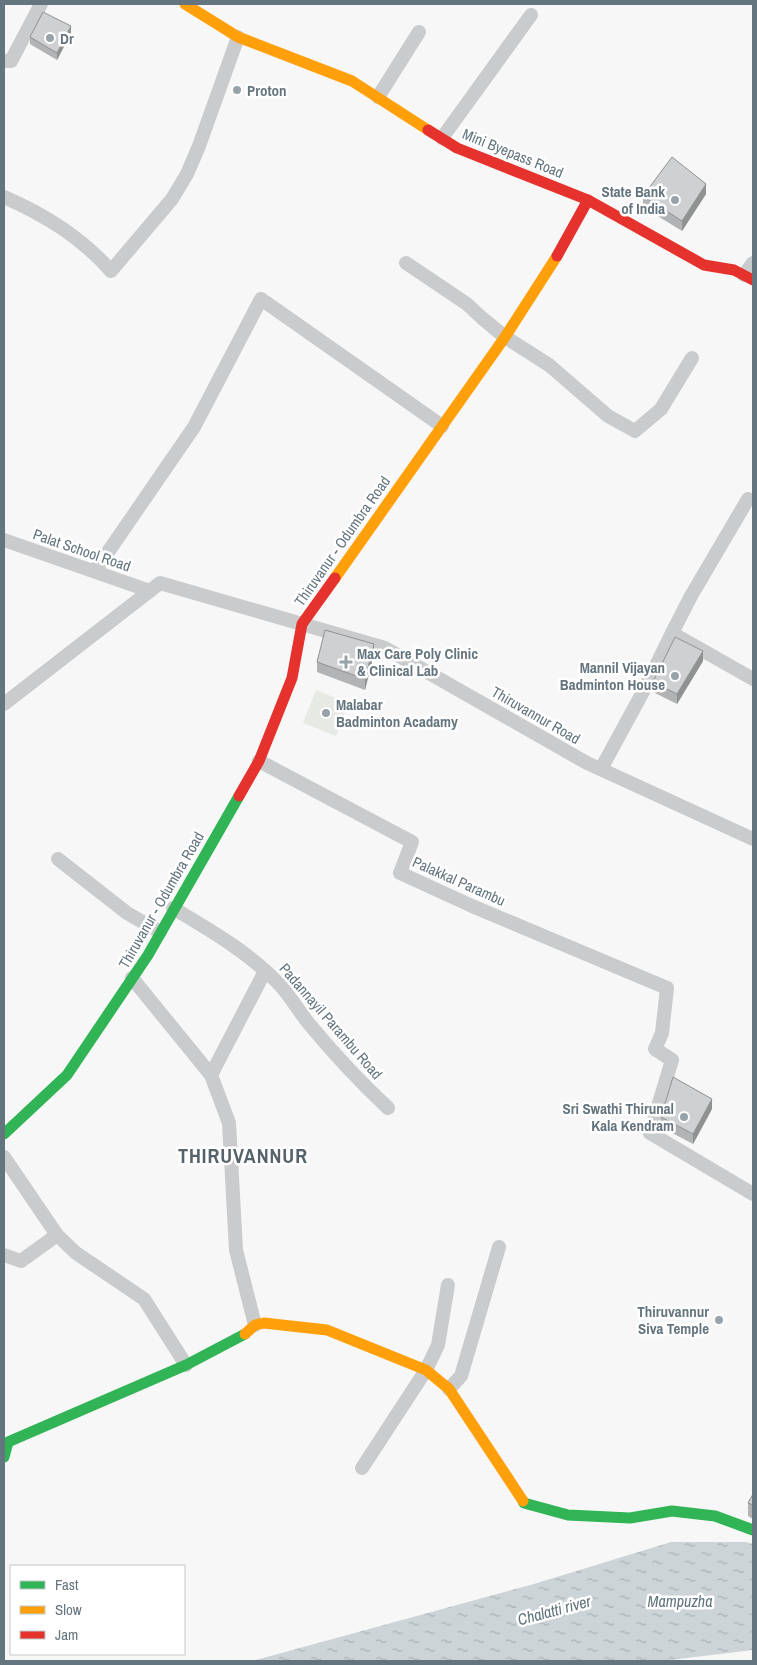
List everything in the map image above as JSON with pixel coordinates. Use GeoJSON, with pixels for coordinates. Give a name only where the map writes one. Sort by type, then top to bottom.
{"type":"FeatureCollection","features":[{"type":"Feature","properties":{"kind":"main road","name":"Mini Byepass Road"},"geometry":{"type":"LineString","coordinates":[[185,4],[238,37],[352,81],[456,148],[588,200],[704,265],[734,270],[749,278]]}},
{"type":"Feature","properties":{"kind":"main road","name":"Thiruvanur - Odumbra Road"},"geometry":{"type":"LineString","coordinates":[[4,1134],[67,1075],[132,978],[259,761],[292,678],[302,624],[505,337],[549,270],[588,200]]}},
{"type":"Feature","properties":{"kind":"main road"},"geometry":{"type":"LineString","coordinates":[[4,1457],[8,1442],[186,1365],[242,1337],[255,1325],[264,1323],[327,1330],[426,1370],[449,1389],[524,1503],[568,1515],[630,1518],[672,1511],[715,1516],[753,1530]]}},
{"type":"Feature","properties":{"kind":"street"},"geometry":{"type":"LineString","coordinates":[[4,62],[11,60],[41,4]]}},
{"type":"Feature","properties":{"kind":"street"},"geometry":{"type":"LineString","coordinates":[[442,138],[531,15]]}},
{"type":"Feature","properties":{"kind":"street"},"geometry":{"type":"LineString","coordinates":[[378,98],[419,32]]}},
{"type":"Feature","properties":{"kind":"street"},"geometry":{"type":"LineString","coordinates":[[4,197],[29,208],[66,230],[83,242],[111,270],[172,199],[187,174],[238,37]]}},
{"type":"Feature","properties":{"kind":"street"},"geometry":{"type":"LineString","coordinates":[[406,263],[467,304],[505,337],[549,365],[608,416],[635,431],[661,409],[692,358]]}},
{"type":"Feature","properties":{"kind":"street"},"geometry":{"type":"LineString","coordinates":[[749,278],[753,263]]}},
{"type":"Feature","properties":{"kind":"street"},"geometry":{"type":"LineString","coordinates":[[95,571],[194,427],[261,299],[442,426]]}},
{"type":"Feature","properties":{"kind":"street"},"geometry":{"type":"LineString","coordinates":[[601,769],[644,690],[691,596],[748,499]]}},
{"type":"Feature","properties":{"kind":"street","name":"Palat School Road"},"geometry":{"type":"LineString","coordinates":[[4,540],[150,591]]}},
{"type":"Feature","properties":{"kind":"street","name":"Thiruvannur Road"},"geometry":{"type":"LineString","coordinates":[[150,591],[160,583],[386,648],[588,763],[753,839]]}},
{"type":"Feature","properties":{"kind":"street"},"geometry":{"type":"LineString","coordinates":[[4,704],[150,591]]}},
{"type":"Feature","properties":{"kind":"street"},"geometry":{"type":"LineString","coordinates":[[672,633],[753,679]]}},
{"type":"Feature","properties":{"kind":"street","name":"Palakkal Parambu"},"geometry":{"type":"LineString","coordinates":[[259,761],[412,842],[400,872],[472,906],[668,988],[662,1033],[655,1049],[672,1060],[650,1133],[753,1194]]}},
{"type":"Feature","properties":{"kind":"street"},"geometry":{"type":"LineString","coordinates":[[58,858],[127,913],[160,932]]}},
{"type":"Feature","properties":{"kind":"street","name":"Padannayil Parambu Road"},"geometry":{"type":"LineString","coordinates":[[173,908],[220,935],[279,984],[298,1011],[335,1055],[388,1108]]}},
{"type":"Feature","properties":{"kind":"street"},"geometry":{"type":"LineString","coordinates":[[211,1075],[265,971]]}},
{"type":"Feature","properties":{"kind":"street"},"geometry":{"type":"LineString","coordinates":[[132,978],[211,1075],[229,1123],[236,1250],[255,1325]]}},
{"type":"Feature","properties":{"kind":"street"},"geometry":{"type":"LineString","coordinates":[[4,1157],[57,1235],[76,1254],[144,1299],[186,1365]]}},
{"type":"Feature","properties":{"kind":"street"},"geometry":{"type":"LineString","coordinates":[[4,1255],[21,1262],[57,1235]]}},
{"type":"Feature","properties":{"kind":"street"},"geometry":{"type":"LineString","coordinates":[[449,1389],[461,1376],[499,1247]]}},
{"type":"Feature","properties":{"kind":"street"},"geometry":{"type":"LineString","coordinates":[[362,1468],[426,1370],[438,1344],[448,1285]]}},
{"type":"Feature","properties":{"kind":"shaded area","name":"Malabar Badminton Acadamy"},"geometry":{"type":"Polygon","coordinates":[[[316,690],[348,703],[336,736],[303,723],[316,690]]]}},
{"type":"Feature","properties":{"kind":"water","name":"Mampuzha"},"geometry":{"type":"Polygon","coordinates":[[[671,1542],[746,1542],[753,1544],[753,1650],[662,1661],[252,1661],[534,1584],[671,1542]]]}},
{"type":"Feature","properties":{"kind":"building","name":"Dr"},"geometry":{"type":"Polygon","coordinates":[[[43,12],[71,26],[57,53],[30,37],[43,12]]]}},
{"type":"Feature","properties":{"kind":"building","name":"State Bank of India"},"geometry":{"type":"Polygon","coordinates":[[[672,157],[706,184],[682,221],[643,196],[672,157]]]}},
{"type":"Feature","properties":{"kind":"building","name":"Max Care Poly Clinic & Clinical Lab"},"geometry":{"type":"Polygon","coordinates":[[[325,630],[374,644],[365,679],[317,662],[325,630]]]}},
{"type":"Feature","properties":{"kind":"building","name":"Mannil Vijayan Badminton House"},"geometry":{"type":"Polygon","coordinates":[[[675,637],[703,651],[677,694],[653,682],[675,637]]]}},
{"type":"Feature","properties":{"kind":"building","name":"Sri Swathi Thirunal Kala Kendram"},"geometry":{"type":"Polygon","coordinates":[[[673,1077],[712,1099],[693,1134],[661,1117],[673,1077]]]}},
{"type":"Feature","properties":{"kind":"building"},"geometry":{"type":"Polygon","coordinates":[[[753,1494],[753,1505],[748,1503],[753,1494]]]}},
{"type":"Feature","properties":{"kind":"traffic: fast"},"geometry":{"type":"LineString","coordinates":[[4,1134],[67,1075],[148,955],[239,796]]}},
{"type":"Feature","properties":{"kind":"traffic: fast"},"geometry":{"type":"LineString","coordinates":[[4,1457],[8,1442],[186,1365],[245,1334]]}},
{"type":"Feature","properties":{"kind":"traffic: fast"},"geometry":{"type":"LineString","coordinates":[[523,1501],[524,1503],[568,1515],[630,1518],[672,1511],[715,1516],[753,1530]]}},
{"type":"Feature","properties":{"kind":"traffic: slow"},"geometry":{"type":"LineString","coordinates":[[185,4],[238,37],[352,81],[428,130]]}},
{"type":"Feature","properties":{"kind":"traffic: slow"},"geometry":{"type":"LineString","coordinates":[[335,578],[505,337],[557,256]]}},
{"type":"Feature","properties":{"kind":"traffic: slow"},"geometry":{"type":"LineString","coordinates":[[245,1334],[255,1325],[264,1323],[327,1330],[426,1370],[449,1389],[523,1501]]}},
{"type":"Feature","properties":{"kind":"traffic: jam"},"geometry":{"type":"LineString","coordinates":[[428,130],[457,148],[588,200],[704,265],[734,270],[753,280]]}},
{"type":"Feature","properties":{"kind":"traffic: jam"},"geometry":{"type":"LineString","coordinates":[[557,256],[588,200]]}},
{"type":"Feature","properties":{"kind":"traffic: jam"},"geometry":{"type":"LineString","coordinates":[[239,796],[259,761],[292,678],[302,624],[335,578]]}},
{"type":"Feature","properties":{"kind":"place","name":"Dr"},"geometry":{"type":"Point","coordinates":[50,38]}},
{"type":"Feature","properties":{"kind":"place","name":"Proton"},"geometry":{"type":"Point","coordinates":[237,90]}},
{"type":"Feature","properties":{"kind":"place","name":"State Bank of India"},"geometry":{"type":"Point","coordinates":[675,200]}},
{"type":"Feature","properties":{"kind":"place","name":"Max Care Poly Clinic & Clinical Lab"},"geometry":{"type":"Point","coordinates":[346,662]}},
{"type":"Feature","properties":{"kind":"place","name":"Mannil Vijayan Badminton House"},"geometry":{"type":"Point","coordinates":[675,676]}},
{"type":"Feature","properties":{"kind":"place","name":"Malabar Badminton Acadamy"},"geometry":{"type":"Point","coordinates":[326,713]}},
{"type":"Feature","properties":{"kind":"place","name":"Sri Swathi Thirunal Kala Kendram"},"geometry":{"type":"Point","coordinates":[684,1117]}},
{"type":"Feature","properties":{"kind":"place","name":"Thiruvannur Siva Temple"},"geometry":{"type":"Point","coordinates":[719,1320]}},
{"type":"Feature","properties":{"kind":"district","name":"THIRUVANNUR"},"geometry":{"type":"Point","coordinates":[243,1155]}},
{"type":"Feature","properties":{"kind":"water label","name":"Chalatti river"},"geometry":{"type":"Point","coordinates":[554,1610]}}]}
